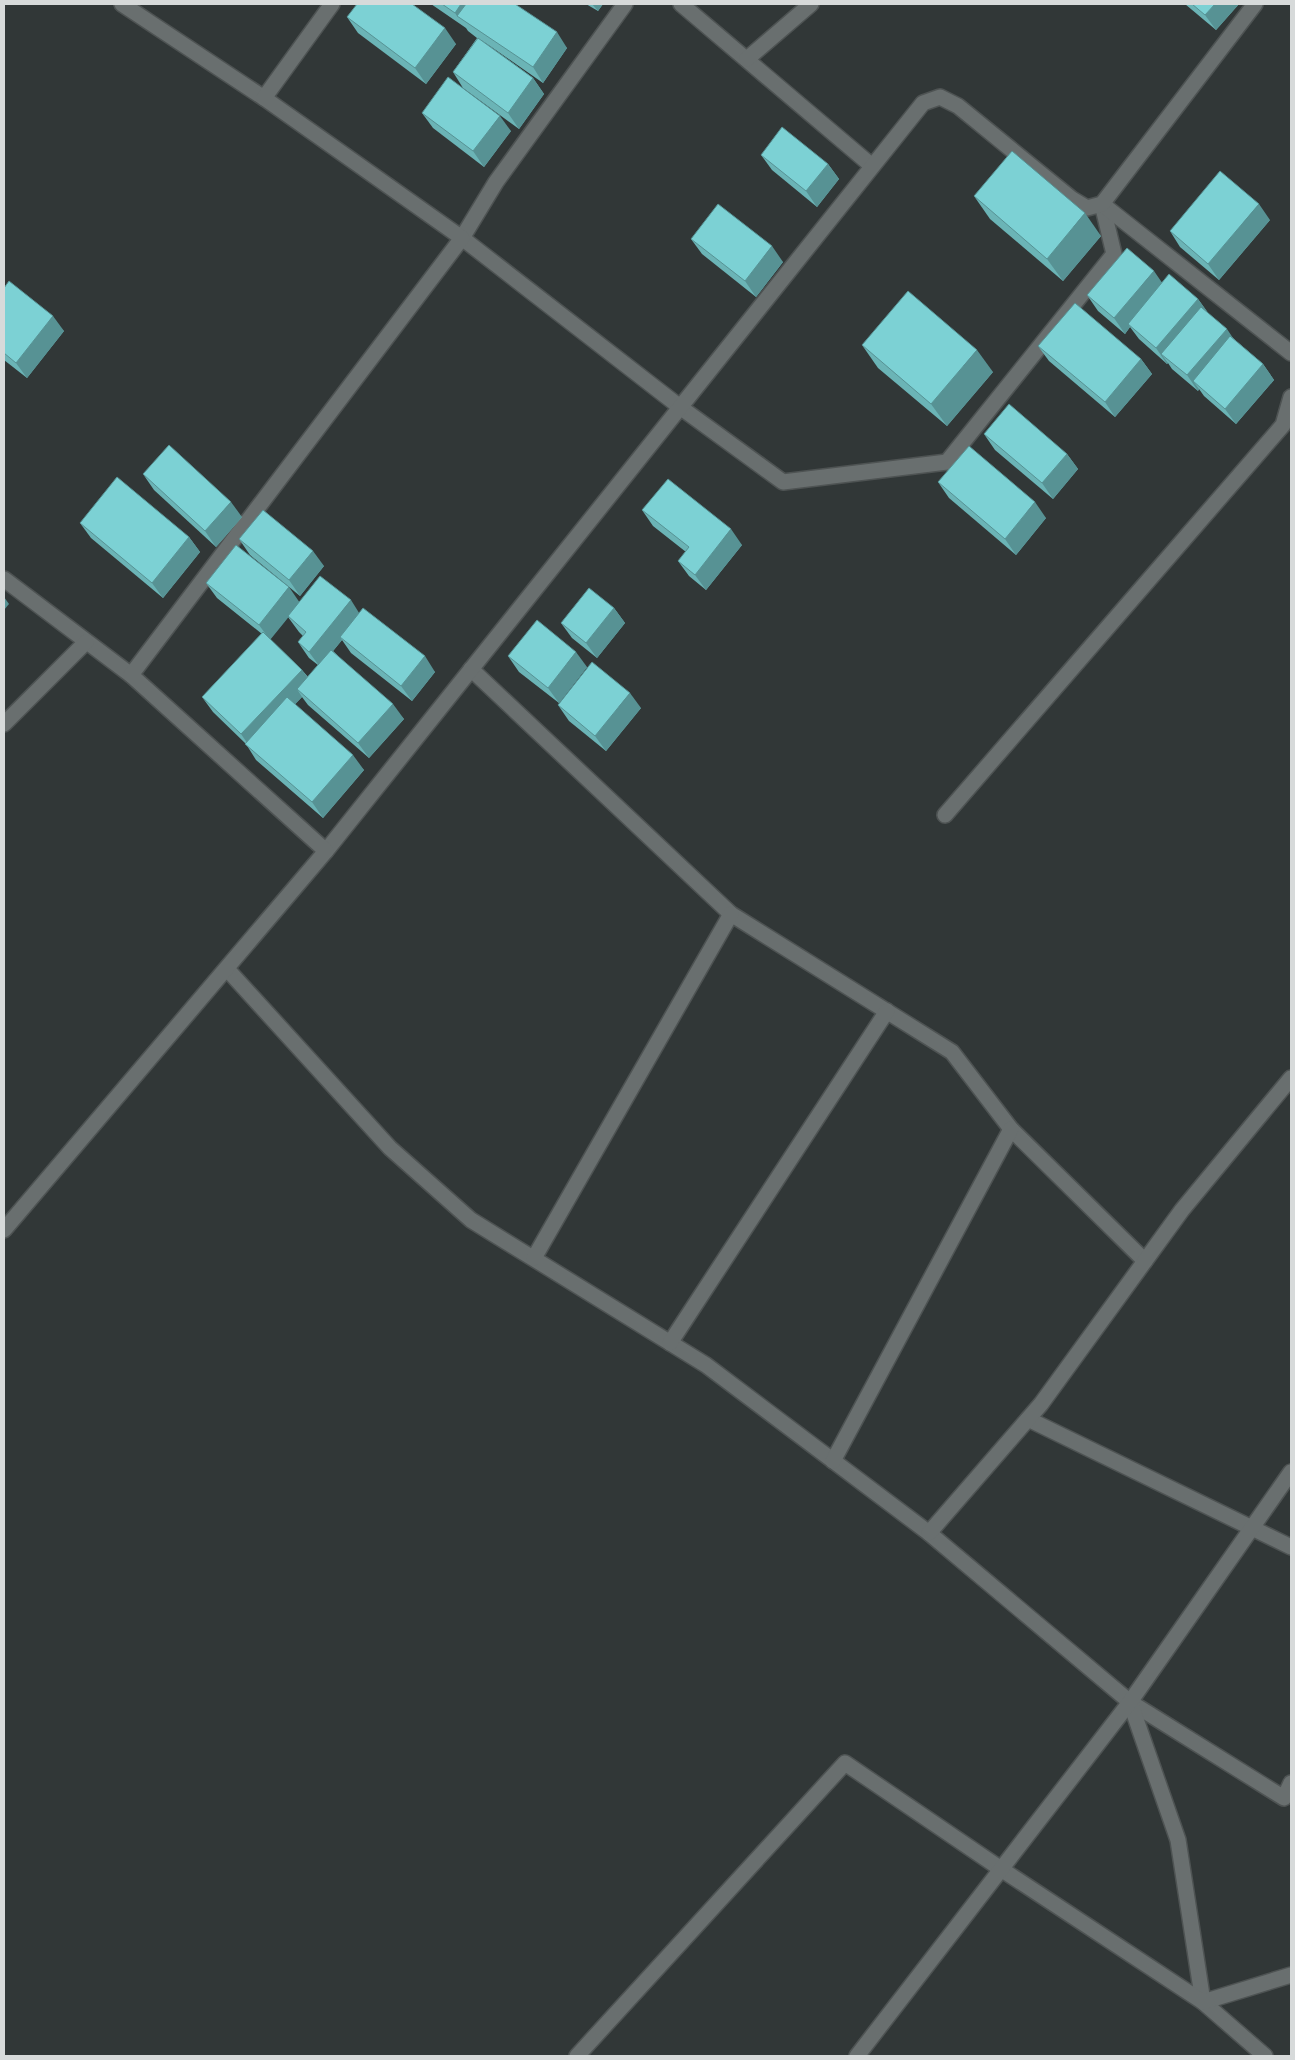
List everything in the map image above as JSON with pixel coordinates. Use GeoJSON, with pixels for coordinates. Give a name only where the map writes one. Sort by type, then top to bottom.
{"type":"FeatureCollection","features":[{"type":"Feature","properties":{"kind":"street"},"geometry":{"type":"LineString","coordinates":[[122,4],[264,98],[462,238],[680,407],[783,482],[947,462],[1114,254],[1102,204]]}},
{"type":"Feature","properties":{"kind":"street"},"geometry":{"type":"LineString","coordinates":[[264,98],[332,4]]}},
{"type":"Feature","properties":{"kind":"street"},"geometry":{"type":"LineString","coordinates":[[131,675],[462,238],[496,182],[625,4]]}},
{"type":"Feature","properties":{"kind":"street"},"geometry":{"type":"LineString","coordinates":[[681,4],[872,166]]}},
{"type":"Feature","properties":{"kind":"street"},"geometry":{"type":"LineString","coordinates":[[747,60],[811,4]]}},
{"type":"Feature","properties":{"kind":"street"},"geometry":{"type":"LineString","coordinates":[[4,1230],[326,851],[922,103],[940,97],[958,106],[1072,199],[1088,208],[1102,204],[1255,4]]}},
{"type":"Feature","properties":{"kind":"street"},"geometry":{"type":"LineString","coordinates":[[1102,204],[1291,353]]}},
{"type":"Feature","properties":{"kind":"street"},"geometry":{"type":"LineString","coordinates":[[945,814],[1284,425],[1291,397]]}},
{"type":"Feature","properties":{"kind":"street"},"geometry":{"type":"LineString","coordinates":[[4,579],[131,675],[326,851]]}},
{"type":"Feature","properties":{"kind":"street"},"geometry":{"type":"LineString","coordinates":[[4,724],[86,642]]}},
{"type":"Feature","properties":{"kind":"street"},"geometry":{"type":"LineString","coordinates":[[471,669],[731,914],[952,1052],[1011,1130],[1145,1261]]}},
{"type":"Feature","properties":{"kind":"street"},"geometry":{"type":"LineString","coordinates":[[534,1258],[731,914]]}},
{"type":"Feature","properties":{"kind":"street"},"geometry":{"type":"LineString","coordinates":[[227,969],[390,1148],[471,1220],[706,1365],[930,1533],[1130,1702],[1288,1800],[1291,1783]]}},
{"type":"Feature","properties":{"kind":"street"},"geometry":{"type":"LineString","coordinates":[[670,1343],[887,1011]]}},
{"type":"Feature","properties":{"kind":"street"},"geometry":{"type":"LineString","coordinates":[[930,1533],[1028,1419],[1182,1210],[1291,1078]]}},
{"type":"Feature","properties":{"kind":"street"},"geometry":{"type":"LineString","coordinates":[[834,1461],[1011,1130]]}},
{"type":"Feature","properties":{"kind":"street"},"geometry":{"type":"LineString","coordinates":[[1028,1419],[1291,1547]]}},
{"type":"Feature","properties":{"kind":"street"},"geometry":{"type":"LineString","coordinates":[[857,2056],[1130,1702],[1291,1472]]}},
{"type":"Feature","properties":{"kind":"street"},"geometry":{"type":"LineString","coordinates":[[1130,1702],[1178,1840],[1204,2002]]}},
{"type":"Feature","properties":{"kind":"street"},"geometry":{"type":"LineString","coordinates":[[577,2056],[845,1763],[1001,1869],[1204,2002],[1265,2056]]}},
{"type":"Feature","properties":{"kind":"street"},"geometry":{"type":"LineString","coordinates":[[1204,2002],[1291,1975]]}},
{"type":"Feature","properties":{"kind":"building"},"geometry":{"type":"Polygon","coordinates":[[[357,4],[412,4],[445,28],[415,68],[347,17],[357,4]]]}},
{"type":"Feature","properties":{"kind":"building"},"geometry":{"type":"Polygon","coordinates":[[[442,4],[461,4],[455,13],[442,4]]]}},
{"type":"Feature","properties":{"kind":"building"},"geometry":{"type":"Polygon","coordinates":[[[466,4],[515,4],[557,32],[533,67],[457,16],[466,4]]]}},
{"type":"Feature","properties":{"kind":"building"},"geometry":{"type":"Polygon","coordinates":[[[1192,4],[1215,4],[1205,15],[1192,4]]]}},
{"type":"Feature","properties":{"kind":"building"},"geometry":{"type":"Polygon","coordinates":[[[478,38],[533,78],[508,113],[453,72],[478,38]]]}},
{"type":"Feature","properties":{"kind":"building"},"geometry":{"type":"Polygon","coordinates":[[[448,77],[500,116],[473,151],[422,113],[448,77]]]}},
{"type":"Feature","properties":{"kind":"building"},"geometry":{"type":"Polygon","coordinates":[[[782,127],[828,164],[806,191],[761,155],[782,127]]]}},
{"type":"Feature","properties":{"kind":"building"},"geometry":{"type":"Polygon","coordinates":[[[1012,151],[1085,213],[1047,259],[974,196],[1012,151]]]}},
{"type":"Feature","properties":{"kind":"building"},"geometry":{"type":"Polygon","coordinates":[[[1220,171],[1259,204],[1208,264],[1170,231],[1220,171]]]}},
{"type":"Feature","properties":{"kind":"building"},"geometry":{"type":"Polygon","coordinates":[[[718,204],[772,246],[745,281],[691,239],[718,204]]]}},
{"type":"Feature","properties":{"kind":"building"},"geometry":{"type":"Polygon","coordinates":[[[1127,248],[1154,271],[1114,318],[1087,295],[1127,248]]]}},
{"type":"Feature","properties":{"kind":"building"},"geometry":{"type":"Polygon","coordinates":[[[1169,274],[1198,299],[1156,348],[1128,324],[1169,274]]]}},
{"type":"Feature","properties":{"kind":"building"},"geometry":{"type":"Polygon","coordinates":[[[9,281],[53,316],[16,363],[4,353],[4,288],[9,281]]]}},
{"type":"Feature","properties":{"kind":"building"},"geometry":{"type":"Polygon","coordinates":[[[908,291],[977,350],[931,404],[862,345],[908,291]]]}},
{"type":"Feature","properties":{"kind":"building"},"geometry":{"type":"Polygon","coordinates":[[[1075,303],[1141,359],[1105,402],[1038,346],[1075,303]]]}},
{"type":"Feature","properties":{"kind":"building"},"geometry":{"type":"Polygon","coordinates":[[[1201,307],[1227,329],[1187,375],[1161,354],[1201,307]]]}},
{"type":"Feature","properties":{"kind":"building"},"geometry":{"type":"Polygon","coordinates":[[[1230,336],[1263,364],[1225,409],[1193,381],[1230,336]]]}},
{"type":"Feature","properties":{"kind":"building"},"geometry":{"type":"Polygon","coordinates":[[[1009,404],[1067,454],[1042,483],[984,434],[1009,404]]]}},
{"type":"Feature","properties":{"kind":"building"},"geometry":{"type":"Polygon","coordinates":[[[169,445],[231,502],[205,531],[143,474],[169,445]]]}},
{"type":"Feature","properties":{"kind":"building"},"geometry":{"type":"Polygon","coordinates":[[[969,446],[1035,502],[1005,539],[938,482],[969,446]]]}},
{"type":"Feature","properties":{"kind":"building"},"geometry":{"type":"Polygon","coordinates":[[[117,477],[189,537],[152,583],[80,523],[117,477]]]}},
{"type":"Feature","properties":{"kind":"building"},"geometry":{"type":"Polygon","coordinates":[[[668,479],[731,529],[695,575],[678,561],[689,547],[642,510],[668,479]]]}},
{"type":"Feature","properties":{"kind":"building"},"geometry":{"type":"Polygon","coordinates":[[[263,510],[313,551],[289,580],[239,539],[263,510]]]}},
{"type":"Feature","properties":{"kind":"building"},"geometry":{"type":"Polygon","coordinates":[[[236,545],[289,587],[259,625],[206,583],[236,545]]]}},
{"type":"Feature","properties":{"kind":"building"},"geometry":{"type":"Polygon","coordinates":[[[320,576],[351,600],[309,652],[298,642],[306,632],[288,616],[320,576]]]}},
{"type":"Feature","properties":{"kind":"building"},"geometry":{"type":"Polygon","coordinates":[[[589,588],[614,608],[586,643],[561,623],[589,588]]]}},
{"type":"Feature","properties":{"kind":"building"},"geometry":{"type":"Polygon","coordinates":[[[363,608],[425,656],[401,686],[340,637],[363,608]]]}},
{"type":"Feature","properties":{"kind":"building"},"geometry":{"type":"Polygon","coordinates":[[[537,620],[576,652],[548,688],[508,656],[537,620]]]}},
{"type":"Feature","properties":{"kind":"building"},"geometry":{"type":"Polygon","coordinates":[[[263,632],[302,670],[241,734],[202,697],[263,632]]]}},
{"type":"Feature","properties":{"kind":"building"},"geometry":{"type":"Polygon","coordinates":[[[331,650],[393,704],[358,743],[297,689],[331,650]]]}},
{"type":"Feature","properties":{"kind":"building"},"geometry":{"type":"Polygon","coordinates":[[[592,662],[630,693],[595,736],[558,705],[592,662]]]}},
{"type":"Feature","properties":{"kind":"building"},"geometry":{"type":"Polygon","coordinates":[[[287,697],[353,755],[312,802],[245,744],[287,697]]]}}]}
